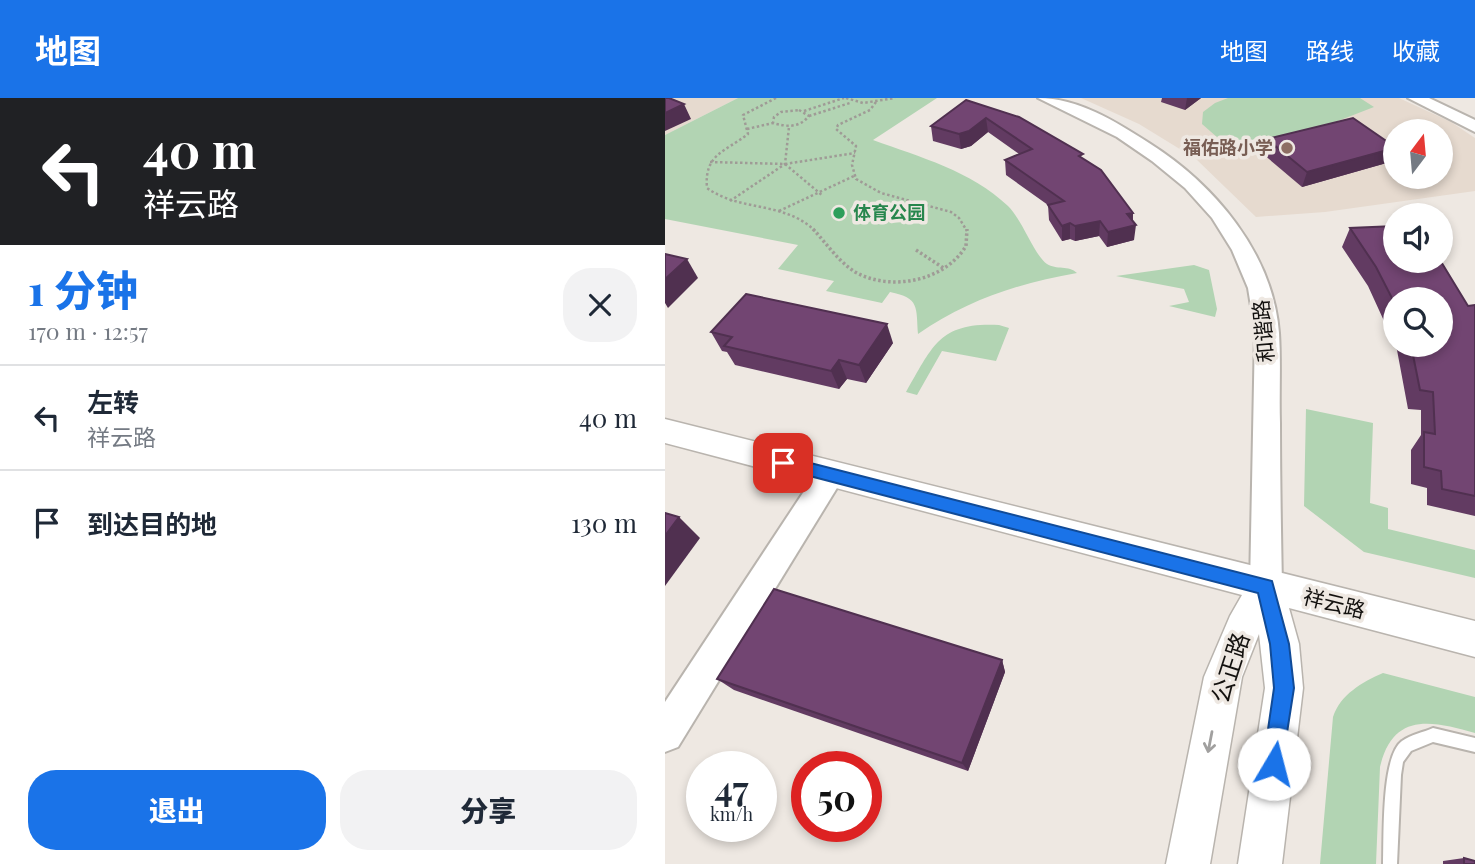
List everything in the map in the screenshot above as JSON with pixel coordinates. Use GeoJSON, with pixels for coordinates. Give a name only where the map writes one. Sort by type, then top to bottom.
{"type":"FeatureCollection","features":[{"type":"Feature","properties":{"kind":"main road","name":"祥云路"},"geometry":{"type":"LineString","coordinates":[[665,431],[1475,639]]}},
{"type":"Feature","properties":{"kind":"main road","name":"公正路"},"geometry":{"type":"LineString","coordinates":[[1188,864],[1223,677],[1243,628],[1266,587]]}},
{"type":"Feature","properties":{"kind":"main road","name":"公正路"},"geometry":{"type":"LineString","coordinates":[[1260,864],[1284,688],[1280,644],[1266,587]]}},
{"type":"Feature","properties":{"kind":"street","name":"和谐路"},"geometry":{"type":"LineString","coordinates":[[1046,98],[1109,125],[1151,150],[1173,167],[1221,217],[1237,238],[1254,271],[1263,302],[1267,331],[1266,587]]}},
{"type":"Feature","properties":{"kind":"street"},"geometry":{"type":"LineString","coordinates":[[1416,98],[1475,127]]}},
{"type":"Feature","properties":{"kind":"street"},"geometry":{"type":"LineString","coordinates":[[665,734],[830,475]]}},
{"type":"Feature","properties":{"kind":"lane"},"geometry":{"type":"LineString","coordinates":[[1390,864],[1394,775],[1397,760],[1406,746],[1433,735],[1475,745]]}},
{"type":"Feature","properties":{"kind":"path"},"geometry":{"type":"LineString","coordinates":[[776,98],[745,113],[742,118],[747,128],[744,137],[710,162],[705,174],[707,188],[730,201],[779,211],[814,228],[843,263],[858,274],[881,281],[918,279],[946,269],[959,257],[969,242],[966,228],[959,218],[941,208],[878,193],[861,184],[854,176],[852,165],[856,146],[836,129],[838,125],[870,110],[876,102]]}},
{"type":"Feature","properties":{"kind":"path"},"geometry":{"type":"LineString","coordinates":[[773,123],[774,117],[781,112],[804,111],[845,98],[851,102]]}},
{"type":"Feature","properties":{"kind":"path"},"geometry":{"type":"LineString","coordinates":[[747,128],[773,123],[789,127],[803,123],[809,116],[851,102],[876,102],[895,98]]}},
{"type":"Feature","properties":{"kind":"path"},"geometry":{"type":"LineString","coordinates":[[804,111],[809,116]]}},
{"type":"Feature","properties":{"kind":"path"},"geometry":{"type":"LineString","coordinates":[[730,201],[785,164],[789,127]]}},
{"type":"Feature","properties":{"kind":"path"},"geometry":{"type":"LineString","coordinates":[[710,162],[785,164],[855,153]]}},
{"type":"Feature","properties":{"kind":"path"},"geometry":{"type":"LineString","coordinates":[[785,164],[822,194]]}},
{"type":"Feature","properties":{"kind":"path"},"geometry":{"type":"LineString","coordinates":[[779,211],[822,194],[854,176]]}},
{"type":"Feature","properties":{"kind":"path"},"geometry":{"type":"LineString","coordinates":[[916,250],[946,269]]}},
{"type":"Feature","properties":{"kind":"shaded area"},"geometry":{"type":"Polygon","coordinates":[[[665,98],[738,98],[665,135],[665,98]]]}},
{"type":"Feature","properties":{"kind":"shaded area","name":"福佑路小学"},"geometry":{"type":"Polygon","coordinates":[[[1081,98],[1399,98],[1444,119],[1383,119],[1383,189],[1453,189],[1453,123],[1475,138],[1475,191],[1325,212],[1256,217],[1196,159],[1139,124],[1081,98]]]}},
{"type":"Feature","properties":{"kind":"green space","name":"体育公园"},"geometry":{"type":"Polygon","coordinates":[[[738,98],[937,98],[873,140],[927,159],[978,183],[1008,206],[1042,260],[1054,267],[1070,269],[1077,273],[994,294],[955,312],[918,334],[915,305],[907,297],[890,292],[882,303],[826,291],[834,281],[778,269],[798,245],[665,219],[665,135],[738,98]]]}},
{"type":"Feature","properties":{"kind":"green space"},"geometry":{"type":"Polygon","coordinates":[[[1228,98],[1360,98],[1374,107],[1242,158],[1230,149],[1245,143],[1218,138],[1202,124],[1203,112],[1228,98]]]}},
{"type":"Feature","properties":{"kind":"green space"},"geometry":{"type":"Polygon","coordinates":[[[1194,265],[1209,270],[1217,309],[1215,317],[1169,306],[1189,302],[1184,289],[1116,276],[1194,265]]]}},
{"type":"Feature","properties":{"kind":"green space"},"geometry":{"type":"Polygon","coordinates":[[[999,325],[1009,328],[996,361],[942,351],[917,395],[906,392],[923,362],[940,340],[963,328],[999,325]]]}},
{"type":"Feature","properties":{"kind":"green space"},"geometry":{"type":"Polygon","coordinates":[[[1306,409],[1373,423],[1370,503],[1388,508],[1388,529],[1475,550],[1475,578],[1364,552],[1304,506],[1306,409]]]}},
{"type":"Feature","properties":{"kind":"green space"},"geometry":{"type":"Polygon","coordinates":[[[1383,673],[1475,697],[1475,733],[1444,725],[1417,724],[1394,736],[1380,767],[1376,864],[1320,864],[1333,717],[1346,696],[1383,673]]]}},
{"type":"Feature","properties":{"kind":"building"},"geometry":{"type":"Polygon","coordinates":[[[665,98],[669,98],[684,104],[665,113],[665,98]]]}},
{"type":"Feature","properties":{"kind":"building"},"geometry":{"type":"Polygon","coordinates":[[[966,100],[1019,117],[1083,154],[1079,156],[1101,170],[1133,213],[1127,214],[1136,225],[1108,232],[1100,221],[1062,226],[1048,205],[1064,201],[1005,160],[1032,149],[986,118],[969,131],[959,134],[931,126],[966,100]]]}},
{"type":"Feature","properties":{"kind":"building"},"geometry":{"type":"Polygon","coordinates":[[[1353,118],[1383,139],[1383,151],[1307,172],[1267,139],[1353,118]]]}},
{"type":"Feature","properties":{"kind":"building"},"geometry":{"type":"Polygon","coordinates":[[[1383,227],[1383,273],[1448,273],[1468,306],[1475,305],[1475,496],[1442,489],[1441,471],[1424,467],[1424,432],[1435,434],[1433,392],[1420,390],[1413,357],[1453,357],[1453,287],[1386,287],[1350,228],[1383,227]]]}},
{"type":"Feature","properties":{"kind":"building"},"geometry":{"type":"Polygon","coordinates":[[[665,254],[687,259],[665,279],[665,254]]]}},
{"type":"Feature","properties":{"kind":"building"},"geometry":{"type":"Polygon","coordinates":[[[746,294],[887,324],[859,365],[839,360],[831,371],[724,346],[732,337],[711,332],[746,294]]]}},
{"type":"Feature","properties":{"kind":"building"},"geometry":{"type":"Polygon","coordinates":[[[665,513],[679,517],[665,536],[665,513]]]}},
{"type":"Feature","properties":{"kind":"building"},"geometry":{"type":"Polygon","coordinates":[[[774,589],[1002,660],[962,763],[717,679],[774,589]]]}},
{"type":"Feature","properties":{"kind":"building"},"geometry":{"type":"Polygon","coordinates":[[[1464,858],[1475,861],[1475,864],[1464,864],[1464,858]]]}},
{"type":"Feature","properties":{"kind":"place","name":"福佑路小学"},"geometry":{"type":"Point","coordinates":[1287,148]}},
{"type":"Feature","properties":{"kind":"place","name":"体育公园"},"geometry":{"type":"Point","coordinates":[839,213]}},
{"type":"Feature","properties":{"kind":"route"},"geometry":{"type":"LineString","coordinates":[[783,463],[1266,587],[1280,644],[1284,688],[1274,764]]}}]}
